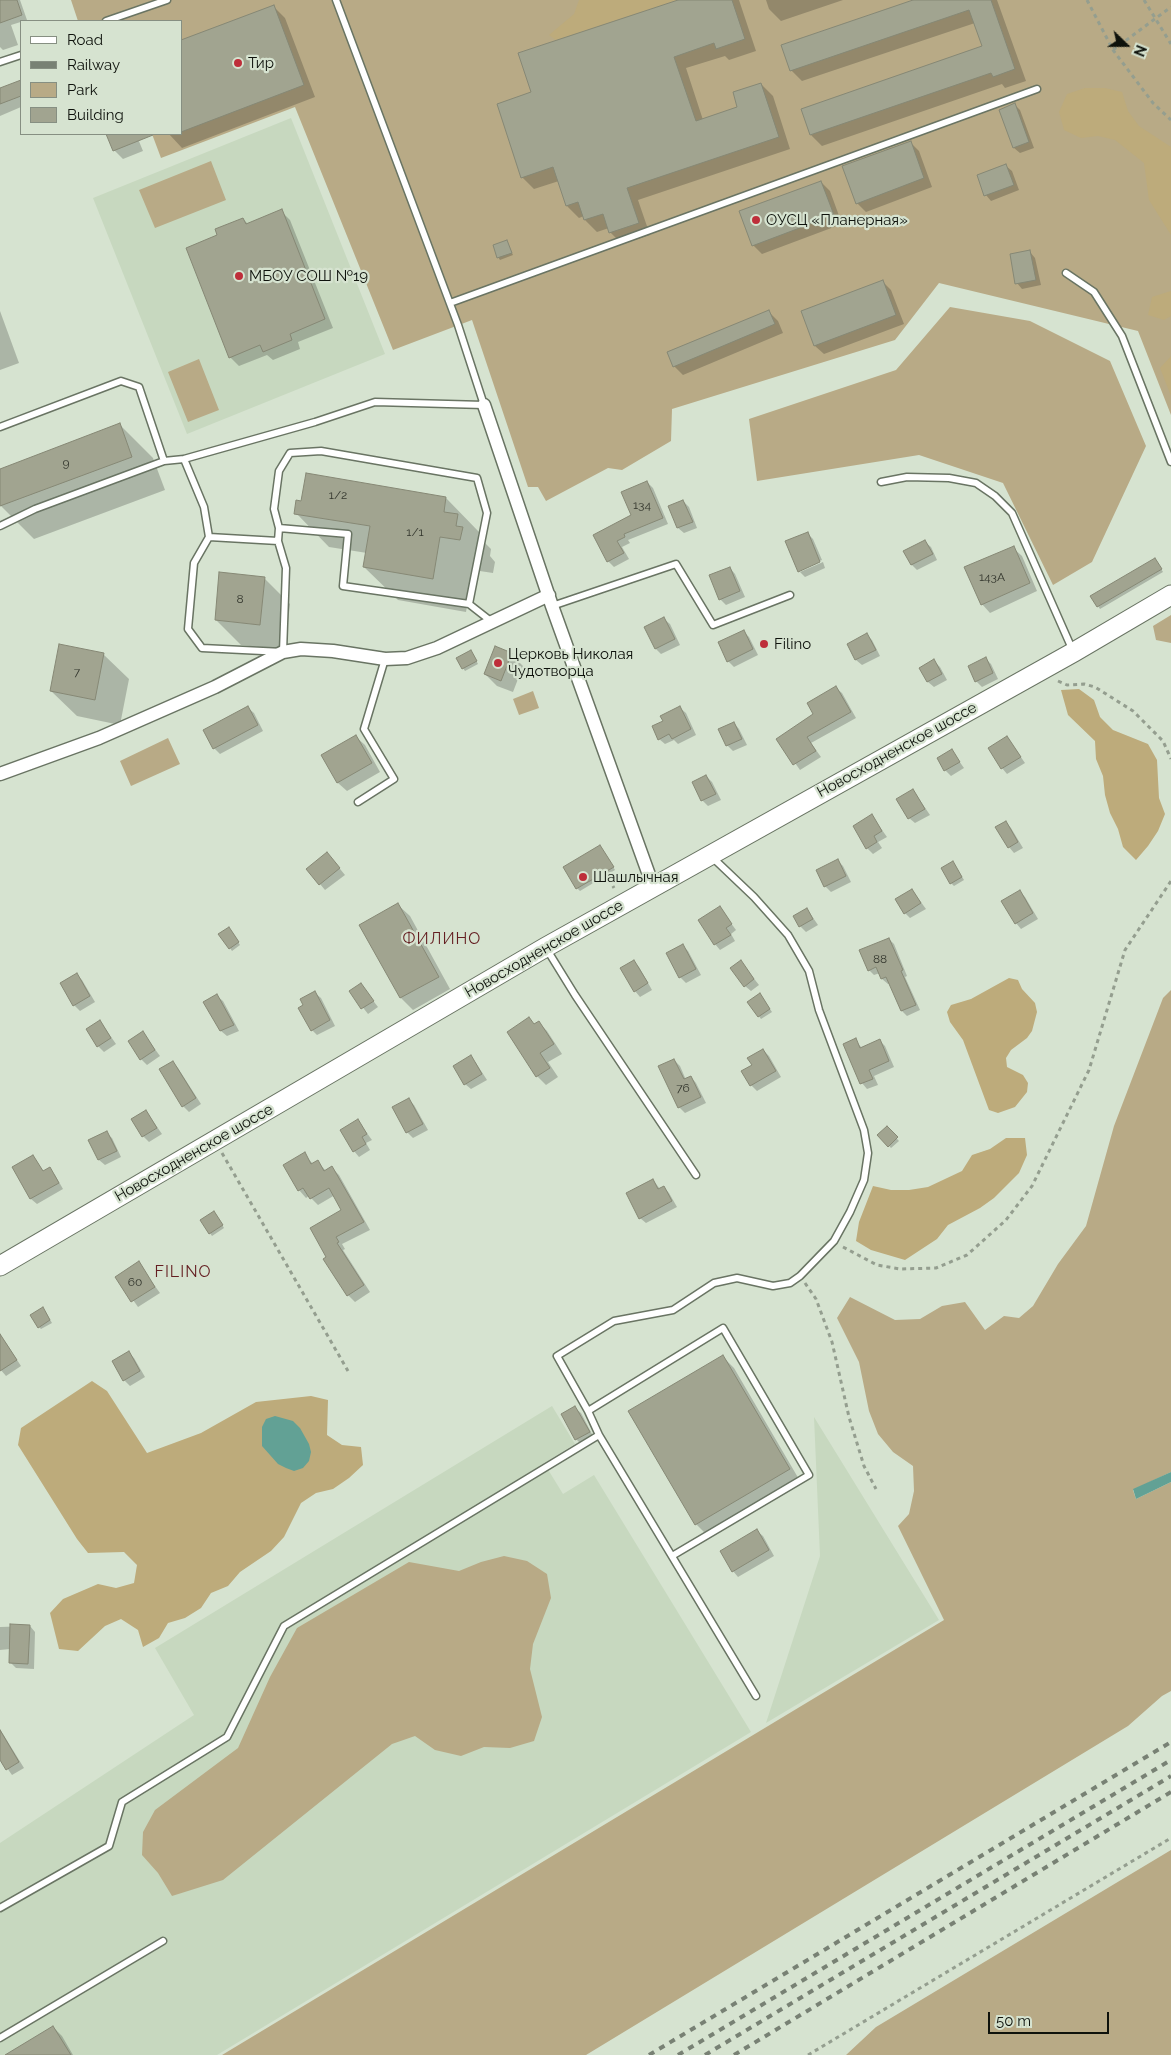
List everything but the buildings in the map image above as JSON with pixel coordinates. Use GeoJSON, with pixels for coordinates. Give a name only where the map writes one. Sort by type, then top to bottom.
{"type":"FeatureCollection","features":[{"type":"Feature","properties":{"kind":"main road","name":"Новосходненское шоссе"},"geometry":{"type":"LineString","coordinates":[[0,1266],[546,947],[1074,652],[1171,595]]}},
{"type":"Feature","properties":{"kind":"street"},"geometry":{"type":"LineString","coordinates":[[484,405],[550,600],[654,886]]}},
{"type":"Feature","properties":{"kind":"street"},"geometry":{"type":"LineString","coordinates":[[0,774],[99,738],[215,687],[283,652],[309,649],[385,659],[406,658],[437,648],[492,622],[550,600]]}},
{"type":"Feature","properties":{"kind":"lane"},"geometry":{"type":"LineString","coordinates":[[109,20],[167,0]]}},
{"type":"Feature","properties":{"kind":"lane"},"geometry":{"type":"LineString","coordinates":[[0,526],[35,509],[164,461],[184,459],[316,422],[375,402],[484,405],[450,303],[336,0]]}},
{"type":"Feature","properties":{"kind":"lane"},"geometry":{"type":"LineString","coordinates":[[0,62],[20,55]]}},
{"type":"Feature","properties":{"kind":"lane"},"geometry":{"type":"LineString","coordinates":[[450,303],[1037,89]]}},
{"type":"Feature","properties":{"kind":"lane"},"geometry":{"type":"LineString","coordinates":[[1066,273],[1094,292],[1122,336],[1171,462]]}},
{"type":"Feature","properties":{"kind":"lane"},"geometry":{"type":"LineString","coordinates":[[0,427],[121,380],[139,387],[164,461]]}},
{"type":"Feature","properties":{"kind":"lane"},"geometry":{"type":"LineString","coordinates":[[184,459],[204,507],[209,536],[194,563],[188,629],[202,648],[283,652],[286,568],[278,541],[279,528],[274,509],[279,471],[290,453],[321,451],[477,478],[486,513],[469,604]]}},
{"type":"Feature","properties":{"kind":"lane"},"geometry":{"type":"LineString","coordinates":[[881,482],[907,477],[949,478],[976,483],[994,496],[1012,513],[1074,652]]}},
{"type":"Feature","properties":{"kind":"lane"},"geometry":{"type":"LineString","coordinates":[[279,528],[348,534],[343,586],[469,604],[492,622]]}},
{"type":"Feature","properties":{"kind":"lane"},"geometry":{"type":"LineString","coordinates":[[209,536],[278,541]]}},
{"type":"Feature","properties":{"kind":"lane"},"geometry":{"type":"LineString","coordinates":[[550,600],[676,564],[713,625],[790,595]]}},
{"type":"Feature","properties":{"kind":"lane"},"geometry":{"type":"LineString","coordinates":[[358,802],[394,779],[364,729],[385,659]]}},
{"type":"Feature","properties":{"kind":"lane"},"geometry":{"type":"LineString","coordinates":[[710,855],[754,897],[788,935],[809,971],[819,1010],[864,1130],[868,1152],[864,1180],[850,1212],[834,1241],[790,1284],[773,1286],[738,1278],[714,1283],[673,1310],[614,1320],[557,1356],[588,1411],[599,1435],[756,1696]]}},
{"type":"Feature","properties":{"kind":"lane"},"geometry":{"type":"LineString","coordinates":[[546,947],[575,995],[696,1175]]}},
{"type":"Feature","properties":{"kind":"lane"},"geometry":{"type":"LineString","coordinates":[[588,1411],[723,1328],[809,1476],[672,1556]]}},
{"type":"Feature","properties":{"kind":"lane"},"geometry":{"type":"LineString","coordinates":[[0,1908],[109,1846],[122,1802],[227,1737],[284,1626],[599,1435]]}},
{"type":"Feature","properties":{"kind":"lane"},"geometry":{"type":"LineString","coordinates":[[0,2038],[163,1940]]}},
{"type":"Feature","properties":{"kind":"path"},"geometry":{"type":"LineString","coordinates":[[1087,0],[1113,50],[1153,102],[1171,120]]}},
{"type":"Feature","properties":{"kind":"path"},"geometry":{"type":"LineString","coordinates":[[1144,0],[1171,44]]}},
{"type":"Feature","properties":{"kind":"path"},"geometry":{"type":"LineString","coordinates":[[1113,50],[1171,7]]}},
{"type":"Feature","properties":{"kind":"path"},"geometry":{"type":"LineString","coordinates":[[1047,666],[1052,676],[1058,681],[1067,685],[1084,684],[1095,687],[1133,711],[1163,741],[1171,759]]}},
{"type":"Feature","properties":{"kind":"path"},"geometry":{"type":"LineString","coordinates":[[609,879],[614,888]]}},
{"type":"Feature","properties":{"kind":"path"},"geometry":{"type":"LineString","coordinates":[[834,1241],[876,1265],[900,1269],[936,1268],[967,1255],[1006,1220],[1032,1186],[1089,1070],[1125,950],[1171,881]]}},
{"type":"Feature","properties":{"kind":"path"},"geometry":{"type":"LineString","coordinates":[[221,1151],[348,1371]]}},
{"type":"Feature","properties":{"kind":"path"},"geometry":{"type":"LineString","coordinates":[[800,1276],[816,1299],[829,1334],[849,1417],[864,1466],[876,1489]]}},
{"type":"Feature","properties":{"kind":"path"},"geometry":{"type":"LineString","coordinates":[[808,2055],[1171,1838]]}},
{"type":"Feature","properties":{"kind":"shaded area"},"geometry":{"type":"Polygon","coordinates":[[[579,0],[690,0],[560,43],[549,35],[574,14],[579,0]]]}},
{"type":"Feature","properties":{"kind":"shaded area"},"geometry":{"type":"Polygon","coordinates":[[[1085,88],[1105,88],[1122,92],[1128,111],[1139,126],[1171,147],[1171,235],[1149,200],[1144,163],[1115,140],[1098,136],[1081,138],[1064,130],[1059,112],[1067,94],[1085,88]]]}},
{"type":"Feature","properties":{"kind":"shaded area","name":"МБОУ СОШ №19"},"geometry":{"type":"Polygon","coordinates":[[[291,118],[385,354],[187,434],[93,198],[291,118]]]}},
{"type":"Feature","properties":{"kind":"shaded area"},"geometry":{"type":"Polygon","coordinates":[[[1171,291],[1171,316],[1164,320],[1148,315],[1152,297],[1171,291]]]}},
{"type":"Feature","properties":{"kind":"shaded area"},"geometry":{"type":"Polygon","coordinates":[[[1171,356],[1171,396],[1160,368],[1171,356]]]}},
{"type":"Feature","properties":{"kind":"shaded area"},"geometry":{"type":"Polygon","coordinates":[[[1079,689],[1094,700],[1100,717],[1113,730],[1148,744],[1157,760],[1159,798],[1165,814],[1158,831],[1136,860],[1123,847],[1118,829],[1110,813],[1105,795],[1103,776],[1096,759],[1095,741],[1068,715],[1061,690],[1079,689]]]}},
{"type":"Feature","properties":{"kind":"shaded area"},"geometry":{"type":"Polygon","coordinates":[[[1009,978],[1018,980],[1022,989],[1035,1003],[1037,1012],[1032,1031],[1027,1038],[1011,1050],[1006,1058],[1007,1067],[1023,1075],[1028,1083],[1027,1092],[1015,1107],[998,1113],[989,1110],[963,1040],[950,1022],[947,1012],[951,1005],[971,999],[1009,978]]]}},
{"type":"Feature","properties":{"kind":"shaded area"},"geometry":{"type":"Polygon","coordinates":[[[1006,1138],[1025,1138],[1027,1155],[1019,1173],[994,1198],[980,1208],[948,1225],[937,1239],[905,1260],[871,1250],[856,1241],[859,1222],[873,1186],[891,1190],[928,1187],[962,1171],[972,1155],[990,1149],[1006,1138]]]}},
{"type":"Feature","properties":{"kind":"shaded area"},"geometry":{"type":"Polygon","coordinates":[[[92,1381],[107,1391],[147,1453],[201,1433],[256,1402],[311,1396],[328,1400],[327,1435],[342,1445],[361,1447],[363,1465],[333,1489],[316,1493],[301,1503],[284,1537],[271,1551],[240,1572],[228,1586],[211,1593],[201,1608],[185,1618],[168,1623],[159,1638],[143,1647],[138,1630],[121,1619],[105,1626],[78,1651],[59,1649],[50,1613],[63,1599],[98,1584],[116,1588],[134,1583],[137,1565],[124,1552],[88,1553],[77,1539],[18,1445],[21,1428],[92,1381]]]}},
{"type":"Feature","properties":{"kind":"shaded area"},"geometry":{"type":"Polygon","coordinates":[[[552,1406],[575,1444],[544,1463],[563,1494],[594,1475],[751,1732],[217,2055],[0,2055],[0,1843],[194,1715],[155,1648],[552,1406]]]}},
{"type":"Feature","properties":{"kind":"shaded area"},"geometry":{"type":"Polygon","coordinates":[[[814,1417],[939,1620],[766,1723],[820,1556],[814,1417]]]}},
{"type":"Feature","properties":{"kind":"green space","name":"ОУСЦ «Планерная»"},"geometry":{"type":"Polygon","coordinates":[[[71,0],[1171,0],[1171,415],[1138,331],[939,283],[895,340],[672,409],[671,441],[622,470],[608,468],[546,501],[538,487],[528,487],[472,320],[393,350],[295,107],[161,158],[152,135],[182,135],[182,20],[78,20],[71,0]]]}},
{"type":"Feature","properties":{"kind":"green space"},"geometry":{"type":"Polygon","coordinates":[[[211,161],[226,200],[155,228],[139,190],[211,161]]]}},
{"type":"Feature","properties":{"kind":"green space"},"geometry":{"type":"Polygon","coordinates":[[[950,307],[1030,321],[1110,361],[1146,446],[1092,562],[1053,585],[1003,483],[919,455],[757,481],[749,419],[896,370],[950,307]]]}},
{"type":"Feature","properties":{"kind":"green space"},"geometry":{"type":"Polygon","coordinates":[[[199,359],[219,410],[188,422],[168,372],[199,359]]]}},
{"type":"Feature","properties":{"kind":"green space"},"geometry":{"type":"Polygon","coordinates":[[[1171,615],[1171,643],[1156,640],[1153,626],[1171,615]]]}},
{"type":"Feature","properties":{"kind":"green space"},"geometry":{"type":"Polygon","coordinates":[[[533,691],[539,708],[519,715],[513,699],[533,691]]]}},
{"type":"Feature","properties":{"kind":"green space"},"geometry":{"type":"Polygon","coordinates":[[[168,738],[180,764],[131,786],[120,761],[168,738]]]}},
{"type":"Feature","properties":{"kind":"green space"},"geometry":{"type":"Polygon","coordinates":[[[1171,990],[1171,1472],[1133,1490],[1136,1499],[1171,1482],[1171,1691],[1162,1696],[1128,1726],[586,2055],[222,2055],[944,1620],[898,1526],[909,1514],[914,1491],[913,1466],[893,1452],[878,1434],[869,1411],[859,1362],[837,1318],[850,1297],[895,1320],[920,1319],[942,1306],[965,1302],[985,1330],[1004,1316],[1019,1318],[1033,1306],[1058,1264],[1086,1226],[1114,1126],[1163,998],[1171,990]]]}},
{"type":"Feature","properties":{"kind":"green space"},"geometry":{"type":"Polygon","coordinates":[[[504,1556],[527,1561],[547,1574],[551,1598],[533,1644],[530,1669],[542,1717],[534,1741],[510,1748],[484,1747],[461,1756],[435,1750],[415,1736],[392,1744],[223,1880],[172,1896],[158,1873],[142,1855],[143,1832],[155,1810],[238,1748],[270,1677],[297,1628],[409,1562],[459,1571],[481,1562],[504,1556]]]}},
{"type":"Feature","properties":{"kind":"green space"},"geometry":{"type":"Polygon","coordinates":[[[1171,1850],[1171,2055],[846,2055],[876,2027],[1171,1850]]]}},
{"type":"Feature","properties":{"kind":"water"},"geometry":{"type":"Polygon","coordinates":[[[275,1416],[293,1421],[300,1428],[309,1444],[311,1452],[309,1461],[303,1468],[294,1471],[278,1464],[262,1446],[262,1427],[266,1419],[275,1416]]]}},
{"type":"Feature","properties":{"kind":"water"},"geometry":{"type":"Polygon","coordinates":[[[1171,1472],[1171,1482],[1136,1499],[1133,1489],[1171,1472]]]}},
{"type":"Feature","properties":{"kind":"railway"},"geometry":{"type":"LineString","coordinates":[[649,2055],[1171,1742]]}},
{"type":"Feature","properties":{"kind":"railway"},"geometry":{"type":"LineString","coordinates":[[678,2055],[1171,1760]]}},
{"type":"Feature","properties":{"kind":"railway"},"geometry":{"type":"LineString","coordinates":[[705,2055],[1171,1776]]}},
{"type":"Feature","properties":{"kind":"railway"},"geometry":{"type":"LineString","coordinates":[[734,2055],[1171,1792]]}},
{"type":"Feature","properties":{"kind":"place","name":"Тир"},"geometry":{"type":"Point","coordinates":[238,63]}},
{"type":"Feature","properties":{"kind":"place","name":"ОУСЦ «Планерная»"},"geometry":{"type":"Point","coordinates":[756,220]}},
{"type":"Feature","properties":{"kind":"place","name":"МБОУ СОШ №19"},"geometry":{"type":"Point","coordinates":[239,276]}},
{"type":"Feature","properties":{"kind":"place","name":"Filino"},"geometry":{"type":"Point","coordinates":[764,644]}},
{"type":"Feature","properties":{"kind":"place","name":"Церковь Николая Чудотворца"},"geometry":{"type":"Point","coordinates":[498,663]}},
{"type":"Feature","properties":{"kind":"place","name":"Шашлычная"},"geometry":{"type":"Point","coordinates":[583,877]}},
{"type":"Feature","properties":{"kind":"district","name":"ФИЛИНО"},"geometry":{"type":"Point","coordinates":[442,939]}},
{"type":"Feature","properties":{"kind":"district","name":"FILINO"},"geometry":{"type":"Point","coordinates":[183,1272]}}]}
